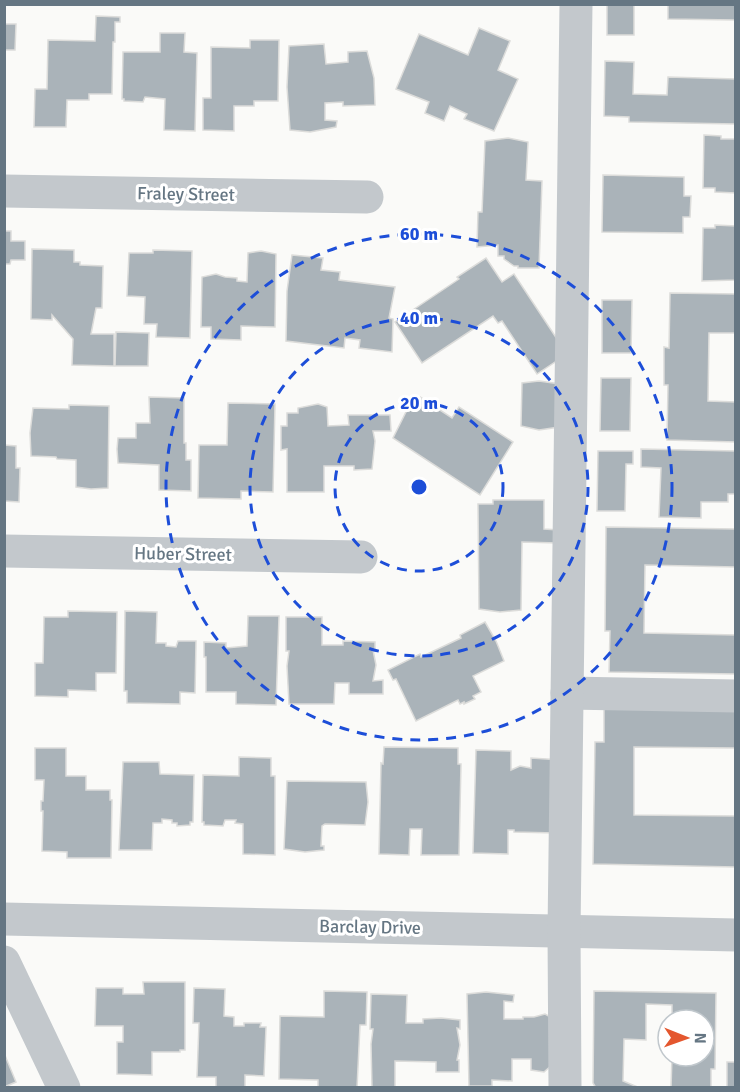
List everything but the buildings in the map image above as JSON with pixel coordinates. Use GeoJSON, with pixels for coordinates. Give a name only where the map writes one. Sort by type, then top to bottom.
{"type":"FeatureCollection","features":[{"type":"Feature","properties":{"kind":"street"},"geometry":{"type":"LineString","coordinates":[[565,1088],[564,931],[576,4]]}},
{"type":"Feature","properties":{"kind":"street","name":"Fraley Street"},"geometry":{"type":"LineString","coordinates":[[4,191],[367,197]]}},
{"type":"Feature","properties":{"kind":"street","name":"Huber Street"},"geometry":{"type":"LineString","coordinates":[[4,551],[361,557]]}},
{"type":"Feature","properties":{"kind":"street"},"geometry":{"type":"LineString","coordinates":[[567,693],[735,696]]}},
{"type":"Feature","properties":{"kind":"street","name":"Barclay Drive"},"geometry":{"type":"LineString","coordinates":[[4,920],[735,935]]}},
{"type":"Feature","properties":{"kind":"street"},"geometry":{"type":"LineString","coordinates":[[4,962],[64,1088]]}}]}
